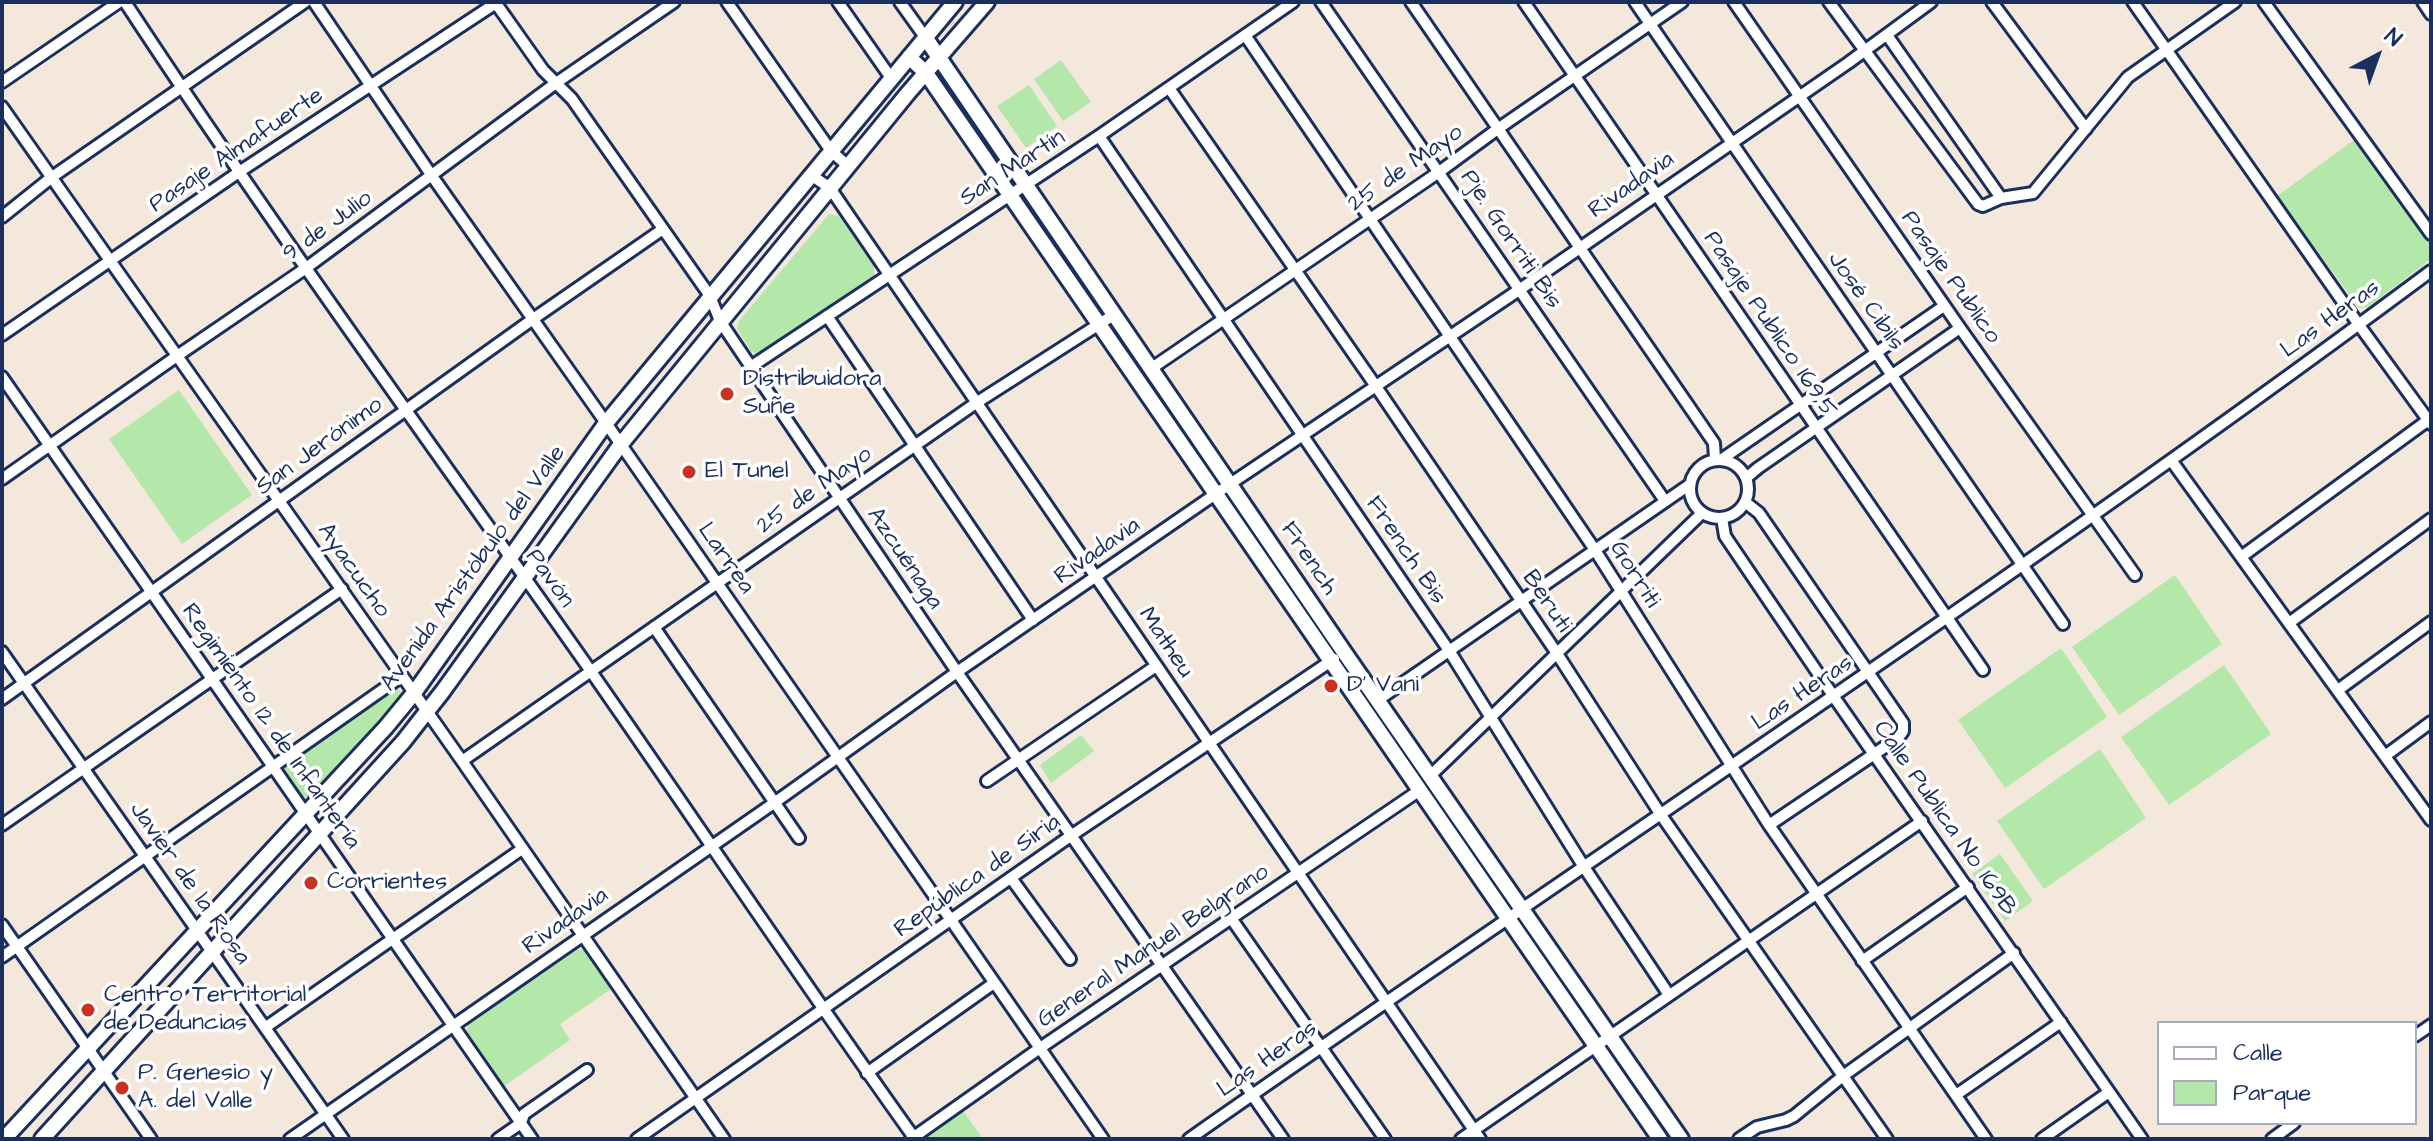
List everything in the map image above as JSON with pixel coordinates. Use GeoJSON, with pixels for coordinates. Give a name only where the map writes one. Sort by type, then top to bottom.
{"type":"FeatureCollection","features":[{"type":"Feature","properties":{"kind":"main road","name":"Avenida Aristóbulo del Valle"},"geometry":{"type":"LineString","coordinates":[[4,1139],[386,727],[414,693],[606,423],[955,2]]}},
{"type":"Feature","properties":{"kind":"main road","name":"Avenida Aristóbulo del Valle"},"geometry":{"type":"LineString","coordinates":[[42,1139],[427,712],[621,444],[848,166],[987,2]]}},
{"type":"Feature","properties":{"kind":"main road","name":"French"},"geometry":{"type":"LineString","coordinates":[[925,37],[1230,484],[1420,790],[1660,1139]]}},
{"type":"Feature","properties":{"kind":"main road","name":"French"},"geometry":{"type":"LineString","coordinates":[[909,57],[926,73],[1216,494],[1338,656],[1378,700],[1681,1139]]}},
{"type":"Feature","properties":{"kind":"street"},"geometry":{"type":"LineString","coordinates":[[2,82],[122,2]]}},
{"type":"Feature","properties":{"kind":"street","name":"Pavón"},"geometry":{"type":"LineString","coordinates":[[122,2],[913,1138]]}},
{"type":"Feature","properties":{"kind":"street"},"geometry":{"type":"LineString","coordinates":[[2,217],[52,177],[305,2]]}},
{"type":"Feature","properties":{"kind":"street","name":"Larrea"},"geometry":{"type":"LineString","coordinates":[[314,2],[370,87],[1103,1139]]}},
{"type":"Feature","properties":{"kind":"street","name":"9 de Julio"},"geometry":{"type":"LineString","coordinates":[[2,479],[306,268],[556,83],[674,2]]}},
{"type":"Feature","properties":{"kind":"street"},"geometry":{"type":"LineString","coordinates":[[727,2],[831,151],[848,166]]}},
{"type":"Feature","properties":{"kind":"street"},"geometry":{"type":"LineString","coordinates":[[838,2],[891,78]]}},
{"type":"Feature","properties":{"kind":"street","name":"French"},"geometry":{"type":"LineString","coordinates":[[900,2],[925,37]]}},
{"type":"Feature","properties":{"kind":"street","name":"San Martín"},"geometry":{"type":"LineString","coordinates":[[752,366],[1099,136],[1293,2]]}},
{"type":"Feature","properties":{"kind":"street","name":"Pje. Gorriti Bis"},"geometry":{"type":"LineString","coordinates":[[1321,2],[1665,501]]}},
{"type":"Feature","properties":{"kind":"street"},"geometry":{"type":"LineString","coordinates":[[1411,2],[1714,443],[1718,459]]}},
{"type":"Feature","properties":{"kind":"street","name":"Pasaje Publico 169,5"},"geometry":{"type":"LineString","coordinates":[[1524,2],[1983,670]]}},
{"type":"Feature","properties":{"kind":"street","name":"José Cibils"},"geometry":{"type":"LineString","coordinates":[[1635,2],[2063,624]]}},
{"type":"Feature","properties":{"kind":"street","name":"25 de Mayo"},"geometry":{"type":"LineString","coordinates":[[1152,368],[1682,2]]}},
{"type":"Feature","properties":{"kind":"street","name":"Pasaje Publico"},"geometry":{"type":"LineString","coordinates":[[1734,2],[2135,575]]}},
{"type":"Feature","properties":{"kind":"street"},"geometry":{"type":"LineString","coordinates":[[1829,2],[1978,204],[1983,206],[2001,198],[2033,193],[2128,77],[2235,2]]}},
{"type":"Feature","properties":{"kind":"street","name":"Rivadavia"},"geometry":{"type":"LineString","coordinates":[[290,1139],[957,672],[1519,290],[1931,2]]}},
{"type":"Feature","properties":{"kind":"street"},"geometry":{"type":"LineString","coordinates":[[1992,2],[2086,129]]}},
{"type":"Feature","properties":{"kind":"street"},"geometry":{"type":"LineString","coordinates":[[2133,2],[2359,325],[2430,420],[2241,557]]}},
{"type":"Feature","properties":{"kind":"street"},"geometry":{"type":"LineString","coordinates":[[2264,2],[2431,234]]}},
{"type":"Feature","properties":{"kind":"street"},"geometry":{"type":"LineString","coordinates":[[2423,2],[2431,14]]}},
{"type":"Feature","properties":{"kind":"street","name":"Pasaje Almafuerte"},"geometry":{"type":"LineString","coordinates":[[2,335],[239,172],[496,3]]}},
{"type":"Feature","properties":{"kind":"street","name":"Azcuénaga"},"geometry":{"type":"LineString","coordinates":[[496,3],[543,70],[572,99],[710,296],[720,321],[957,672],[1283,1139]]}},
{"type":"Feature","properties":{"kind":"street","name":"Gorriti"},"geometry":{"type":"LineString","coordinates":[[1245,35],[1595,550],[1730,767],[1986,1139]]}},
{"type":"Feature","properties":{"kind":"street"},"geometry":{"type":"LineString","coordinates":[[1887,35],[2001,198]]}},
{"type":"Feature","properties":{"kind":"street","name":"Beruti"},"geometry":{"type":"LineString","coordinates":[[1169,88],[1556,652],[1661,815],[1887,1139]]}},
{"type":"Feature","properties":{"kind":"street","name":"Ayacucho"},"geometry":{"type":"LineString","coordinates":[[2,107],[280,500],[724,1139]]}},
{"type":"Feature","properties":{"kind":"street","name":"French Bis"},"geometry":{"type":"LineString","coordinates":[[1099,136],[1450,652],[1584,867],[1669,995]]}},
{"type":"Feature","properties":{"kind":"street","name":"Matheu"},"geometry":{"type":"LineString","coordinates":[[811,175],[830,188],[1477,1134]]}},
{"type":"Feature","properties":{"kind":"street","name":"San Jerónimo"},"geometry":{"type":"LineString","coordinates":[[2,699],[663,229]]}},
{"type":"Feature","properties":{"kind":"street","name":"Las Heras"},"geometry":{"type":"LineString","coordinates":[[1189,1139],[2023,566],[2431,271]]}},
{"type":"Feature","properties":{"kind":"street"},"geometry":{"type":"LineString","coordinates":[[1378,700],[1689,485],[1697,468],[1718,459],[1944,306]]}},
{"type":"Feature","properties":{"kind":"street","name":"25 de Mayo"},"geometry":{"type":"LineString","coordinates":[[462,761],[976,403],[1115,314]]}},
{"type":"Feature","properties":{"kind":"street"},"geometry":{"type":"LineString","coordinates":[[827,316],[1033,620]]}},
{"type":"Feature","properties":{"kind":"street"},"geometry":{"type":"LineString","coordinates":[[1746,478],[1960,328]]}},
{"type":"Feature","properties":{"kind":"street","name":"Regimiento 12 de Infantería"},"geometry":{"type":"LineString","coordinates":[[2,377],[532,1139]]}},
{"type":"Feature","properties":{"kind":"street"},"geometry":{"type":"LineString","coordinates":[[1689,485],[1692,501],[1702,513],[1722,518],[1731,515],[1745,502],[1746,478],[1736,465],[1718,459]]}},
{"type":"Feature","properties":{"kind":"street"},"geometry":{"type":"LineString","coordinates":[[2171,460],[2431,820]]}},
{"type":"Feature","properties":{"kind":"street"},"geometry":{"type":"LineString","coordinates":[[1745,502],[1759,513],[1903,723],[1903,731],[1898,738],[1769,825]]}},
{"type":"Feature","properties":{"kind":"street"},"geometry":{"type":"LineString","coordinates":[[1430,776],[1702,513]]}},
{"type":"Feature","properties":{"kind":"street","name":"Calle Publica No 169B"},"geometry":{"type":"LineString","coordinates":[[1722,518],[1725,536],[2142,1139]]}},
{"type":"Feature","properties":{"kind":"street"},"geometry":{"type":"LineString","coordinates":[[2289,623],[2431,519]]}},
{"type":"Feature","properties":{"kind":"street"},"geometry":{"type":"LineString","coordinates":[[2,825],[342,589]]}},
{"type":"Feature","properties":{"kind":"street"},"geometry":{"type":"LineString","coordinates":[[2338,690],[2431,622]]}},
{"type":"Feature","properties":{"kind":"street"},"geometry":{"type":"LineString","coordinates":[[654,627],[799,838]]}},
{"type":"Feature","properties":{"kind":"street","name":"Javier de la Rosa"},"geometry":{"type":"LineString","coordinates":[[2,652],[343,1139]]}},
{"type":"Feature","properties":{"kind":"street","name":"República de Siria"},"geometry":{"type":"LineString","coordinates":[[637,1139],[1072,835],[1338,656]]}},
{"type":"Feature","properties":{"kind":"street"},"geometry":{"type":"LineString","coordinates":[[987,781],[1156,666]]}},
{"type":"Feature","properties":{"kind":"street"},"geometry":{"type":"LineString","coordinates":[[2,957],[402,676]]}},
{"type":"Feature","properties":{"kind":"street"},"geometry":{"type":"LineString","coordinates":[[2385,756],[2431,722]]}},
{"type":"Feature","properties":{"kind":"street","name":"General Manuel Belgrano"},"geometry":{"type":"LineString","coordinates":[[913,1138],[1420,790]]}},
{"type":"Feature","properties":{"kind":"street"},"geometry":{"type":"LineString","coordinates":[[1461,1139],[1477,1134],[1610,1036],[1922,821]]}},
{"type":"Feature","properties":{"kind":"street"},"geometry":{"type":"LineString","coordinates":[[266,1027],[522,849]]}},
{"type":"Feature","properties":{"kind":"street"},"geometry":{"type":"LineString","coordinates":[[1011,878],[1070,959]]}},
{"type":"Feature","properties":{"kind":"street"},"geometry":{"type":"LineString","coordinates":[[1862,961],[1968,887]]}},
{"type":"Feature","properties":{"kind":"street"},"geometry":{"type":"LineString","coordinates":[[1231,918],[1385,1139]]}},
{"type":"Feature","properties":{"kind":"street"},"geometry":{"type":"LineString","coordinates":[[2,925],[151,1139]]}},
{"type":"Feature","properties":{"kind":"street"},"geometry":{"type":"LineString","coordinates":[[1739,1139],[1757,1127],[1794,1116],[1843,1076],[2014,953]]}},
{"type":"Feature","properties":{"kind":"street"},"geometry":{"type":"LineString","coordinates":[[867,1073],[994,983]]}},
{"type":"Feature","properties":{"kind":"street"},"geometry":{"type":"LineString","coordinates":[[1956,1095],[2061,1022]]}},
{"type":"Feature","properties":{"kind":"street"},"geometry":{"type":"LineString","coordinates":[[498,1139],[521,1123],[524,1114],[587,1070]]}},
{"type":"Feature","properties":{"kind":"street"},"geometry":{"type":"LineString","coordinates":[[2042,1139],[2109,1092]]}},
{"type":"Feature","properties":{"kind":"street"},"geometry":{"type":"LineString","coordinates":[[2272,1139],[2291,1125]]}},
{"type":"Feature","properties":{"kind":"green space"},"geometry":{"type":"Polygon","coordinates":[[[1061,60],[1091,102],[1063,121],[1034,79],[1061,60]]]}},
{"type":"Feature","properties":{"kind":"green space"},"geometry":{"type":"Polygon","coordinates":[[[1029,85],[1057,126],[1026,148],[997,106],[1029,85]]]}},
{"type":"Feature","properties":{"kind":"green space"},"geometry":{"type":"Polygon","coordinates":[[[2354,140],[2431,244],[2431,259],[2368,307],[2359,308],[2277,196],[2354,140]]]}},
{"type":"Feature","properties":{"kind":"green space"},"geometry":{"type":"Polygon","coordinates":[[[829,214],[839,216],[874,266],[874,276],[758,355],[751,351],[737,329],[739,321],[829,214]]]}},
{"type":"Feature","properties":{"kind":"green space"},"geometry":{"type":"Polygon","coordinates":[[[179,390],[252,495],[182,544],[109,439],[179,390]]]}},
{"type":"Feature","properties":{"kind":"green space"},"geometry":{"type":"Polygon","coordinates":[[[2175,575],[2222,644],[2119,715],[2072,647],[2175,575]]]}},
{"type":"Feature","properties":{"kind":"green space"},"geometry":{"type":"Polygon","coordinates":[[[2061,648],[2107,717],[2005,788],[1958,720],[2061,648]]]}},
{"type":"Feature","properties":{"kind":"green space"},"geometry":{"type":"Polygon","coordinates":[[[2224,665],[2271,734],[2169,805],[2121,737],[2224,665]]]}},
{"type":"Feature","properties":{"kind":"green space"},"geometry":{"type":"Polygon","coordinates":[[[397,689],[403,695],[388,718],[311,797],[302,796],[284,772],[286,763],[397,689]]]}},
{"type":"Feature","properties":{"kind":"green space"},"geometry":{"type":"Polygon","coordinates":[[[1081,735],[1094,751],[1051,783],[1040,765],[1081,735]]]}},
{"type":"Feature","properties":{"kind":"green space"},"geometry":{"type":"Polygon","coordinates":[[[2100,749],[2146,818],[2044,889],[1997,821],[2100,749]]]}},
{"type":"Feature","properties":{"kind":"green space"},"geometry":{"type":"Polygon","coordinates":[[[2000,854],[2033,901],[2005,921],[1972,874],[2000,854]]]}},
{"type":"Feature","properties":{"kind":"green space"},"geometry":{"type":"Polygon","coordinates":[[[574,949],[584,950],[611,989],[560,1024],[570,1040],[503,1087],[466,1032],[469,1022],[574,949]]]}},
{"type":"Feature","properties":{"kind":"green space"},"geometry":{"type":"Polygon","coordinates":[[[959,1105],[983,1139],[911,1139],[959,1105]]]}},
{"type":"Feature","properties":{"kind":"place","name":"Distribuidora Suñe"},"geometry":{"type":"Point","coordinates":[727,394]}},
{"type":"Feature","properties":{"kind":"place","name":"El Tunel"},"geometry":{"type":"Point","coordinates":[689,472]}},
{"type":"Feature","properties":{"kind":"place","name":"D' Vani"},"geometry":{"type":"Point","coordinates":[1331,686]}},
{"type":"Feature","properties":{"kind":"place","name":"Corrientes"},"geometry":{"type":"Point","coordinates":[311,883]}},
{"type":"Feature","properties":{"kind":"place","name":"Centro Territorial de Deduncias"},"geometry":{"type":"Point","coordinates":[88,1010]}},
{"type":"Feature","properties":{"kind":"place","name":"P. Genesio y A. del Valle"},"geometry":{"type":"Point","coordinates":[122,1088]}}]}
